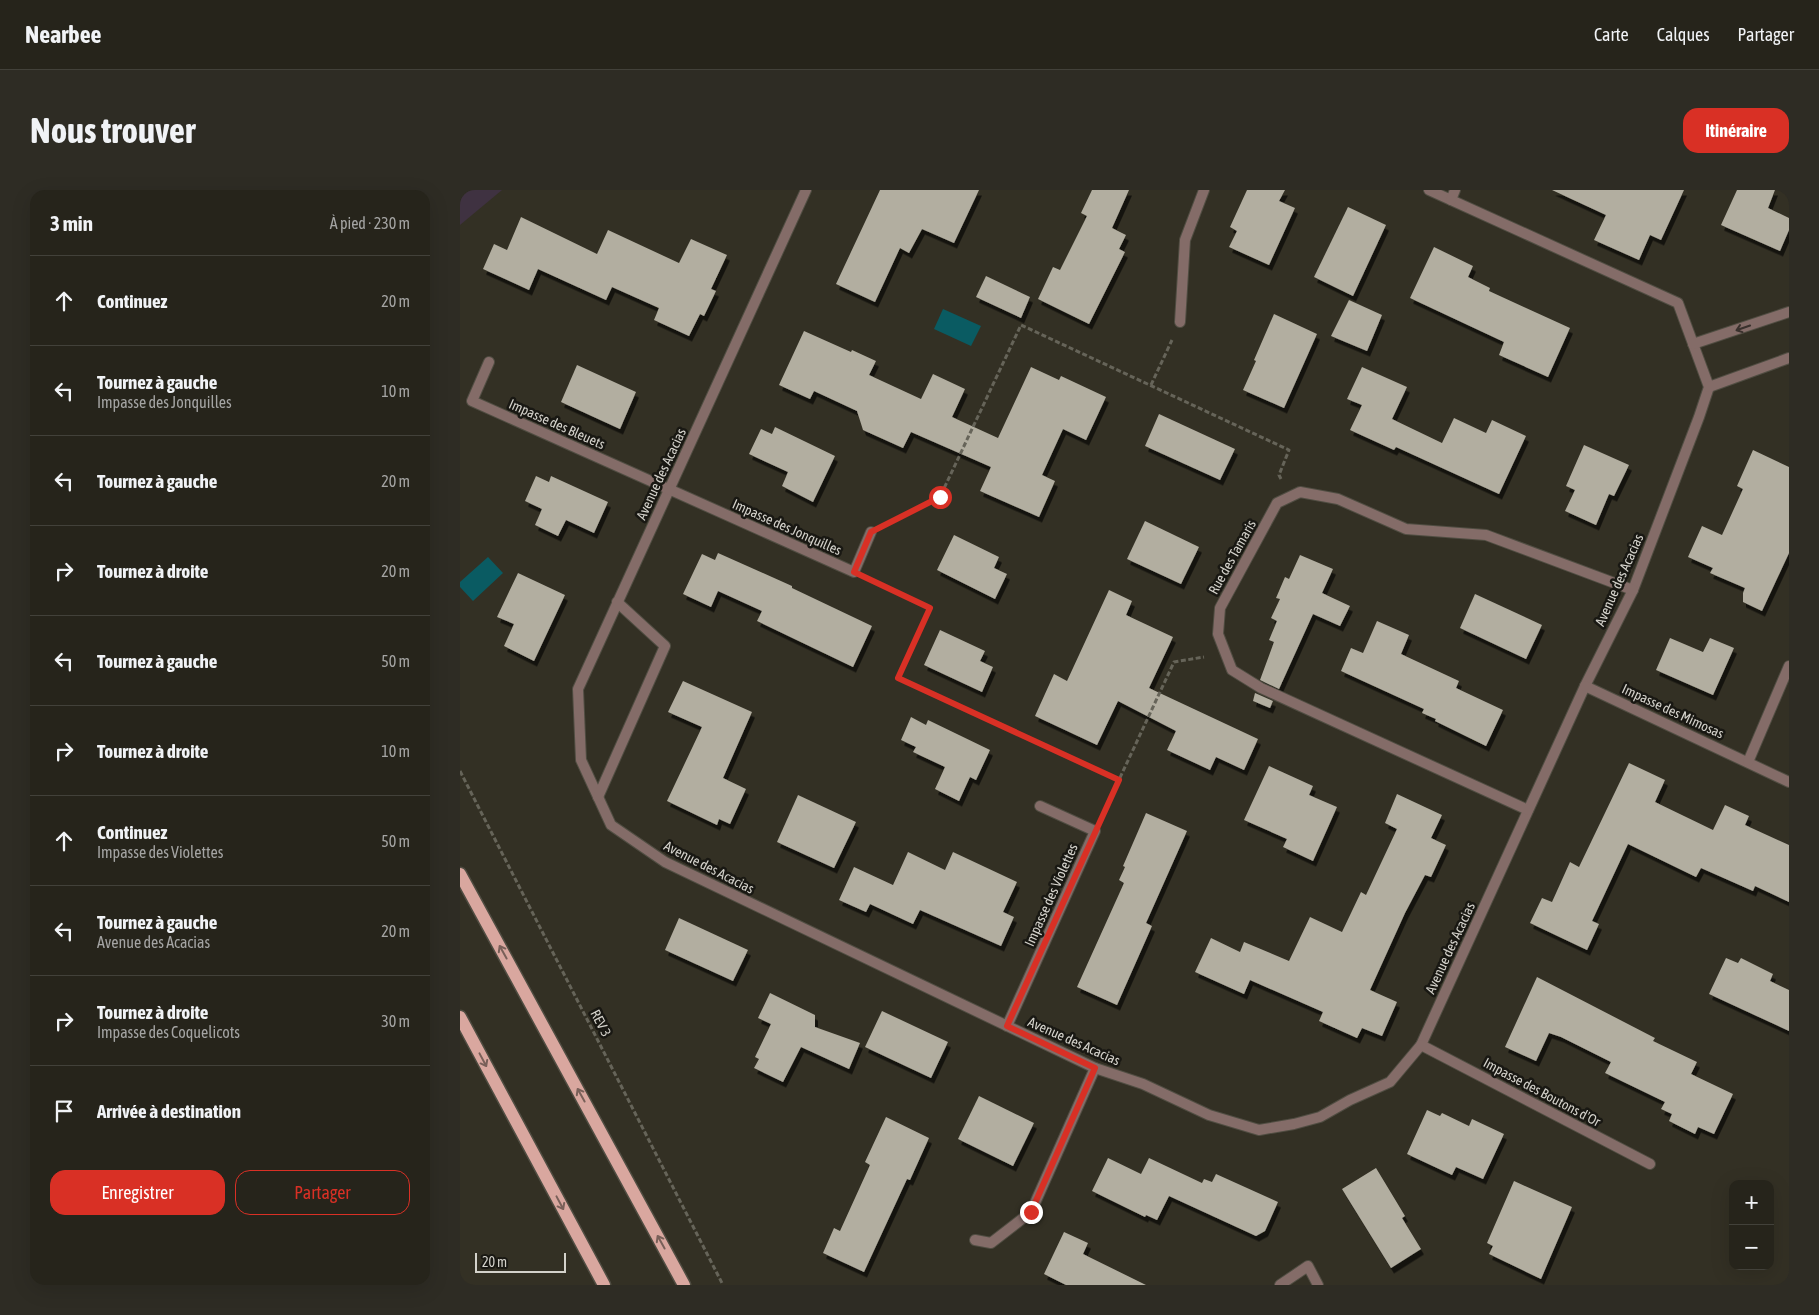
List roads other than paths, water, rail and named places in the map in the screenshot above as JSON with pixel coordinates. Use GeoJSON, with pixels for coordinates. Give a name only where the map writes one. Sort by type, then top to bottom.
{"type":"FeatureCollection","features":[{"type":"Feature","properties":{"kind":"main road"},"geometry":{"type":"LineString","coordinates":[[460,874],[684,1285]]}},
{"type":"Feature","properties":{"kind":"main road"},"geometry":{"type":"LineString","coordinates":[[460,1017],[604,1285]]}},
{"type":"Feature","properties":{"kind":"street","name":"Avenue des Acacias"},"geometry":{"type":"LineString","coordinates":[[806,190],[578,689],[581,760],[611,825],[665,862],[1095,1068],[1143,1084],[1208,1115],[1259,1130],[1320,1117],[1350,1100],[1390,1082],[1421,1045],[1585,686],[1633,590],[1709,387]]}},
{"type":"Feature","properties":{"kind":"street"},"geometry":{"type":"LineString","coordinates":[[1180,322],[1185,240],[1204,190]]}},
{"type":"Feature","properties":{"kind":"street"},"geometry":{"type":"LineString","coordinates":[[1429,190],[1678,303],[1709,387],[1789,358]]}},
{"type":"Feature","properties":{"kind":"street"},"geometry":{"type":"LineString","coordinates":[[1451,200],[1455,190]]}},
{"type":"Feature","properties":{"kind":"street"},"geometry":{"type":"LineString","coordinates":[[1694,344],[1789,312]]}},
{"type":"Feature","properties":{"kind":"street","name":"Impasse des Bleuets"},"geometry":{"type":"LineString","coordinates":[[488,362],[472,400],[669,489]]}},
{"type":"Feature","properties":{"kind":"street","name":"Impasse des Jonquilles"},"geometry":{"type":"LineString","coordinates":[[669,489],[854,572],[871,532]]}},
{"type":"Feature","properties":{"kind":"street","name":"Rue des Tamaris"},"geometry":{"type":"LineString","coordinates":[[1528,810],[1261,688],[1232,670],[1218,634],[1220,608],[1277,503],[1300,492],[1338,499],[1406,529],[1486,534],[1633,590]]}},
{"type":"Feature","properties":{"kind":"street"},"geometry":{"type":"LineString","coordinates":[[598,797],[665,646],[617,602]]}},
{"type":"Feature","properties":{"kind":"street"},"geometry":{"type":"LineString","coordinates":[[1748,762],[1789,666]]}},
{"type":"Feature","properties":{"kind":"street","name":"Impasse des Mimosas"},"geometry":{"type":"LineString","coordinates":[[1585,686],[1789,782]]}},
{"type":"Feature","properties":{"kind":"street","name":"Impasse des Violettes"},"geometry":{"type":"LineString","coordinates":[[1007,1026],[1095,831],[1040,806]]}},
{"type":"Feature","properties":{"kind":"street","name":"Impasse des Boutons d'Or"},"geometry":{"type":"LineString","coordinates":[[1421,1045],[1650,1164]]}},
{"type":"Feature","properties":{"kind":"street"},"geometry":{"type":"LineString","coordinates":[[975,1240],[991,1243],[1031,1212],[1095,1068]]}},
{"type":"Feature","properties":{"kind":"street"},"geometry":{"type":"LineString","coordinates":[[1280,1285],[1308,1266],[1318,1285]]}},
{"type":"Feature","properties":{"kind":"water"},"geometry":{"type":"Polygon","coordinates":[[[943,309],[981,326],[971,346],[934,329],[943,309]]]}},
{"type":"Feature","properties":{"kind":"water"},"geometry":{"type":"Polygon","coordinates":[[[488,557],[503,573],[473,601],[460,587],[460,582],[488,557]]]}}]}
